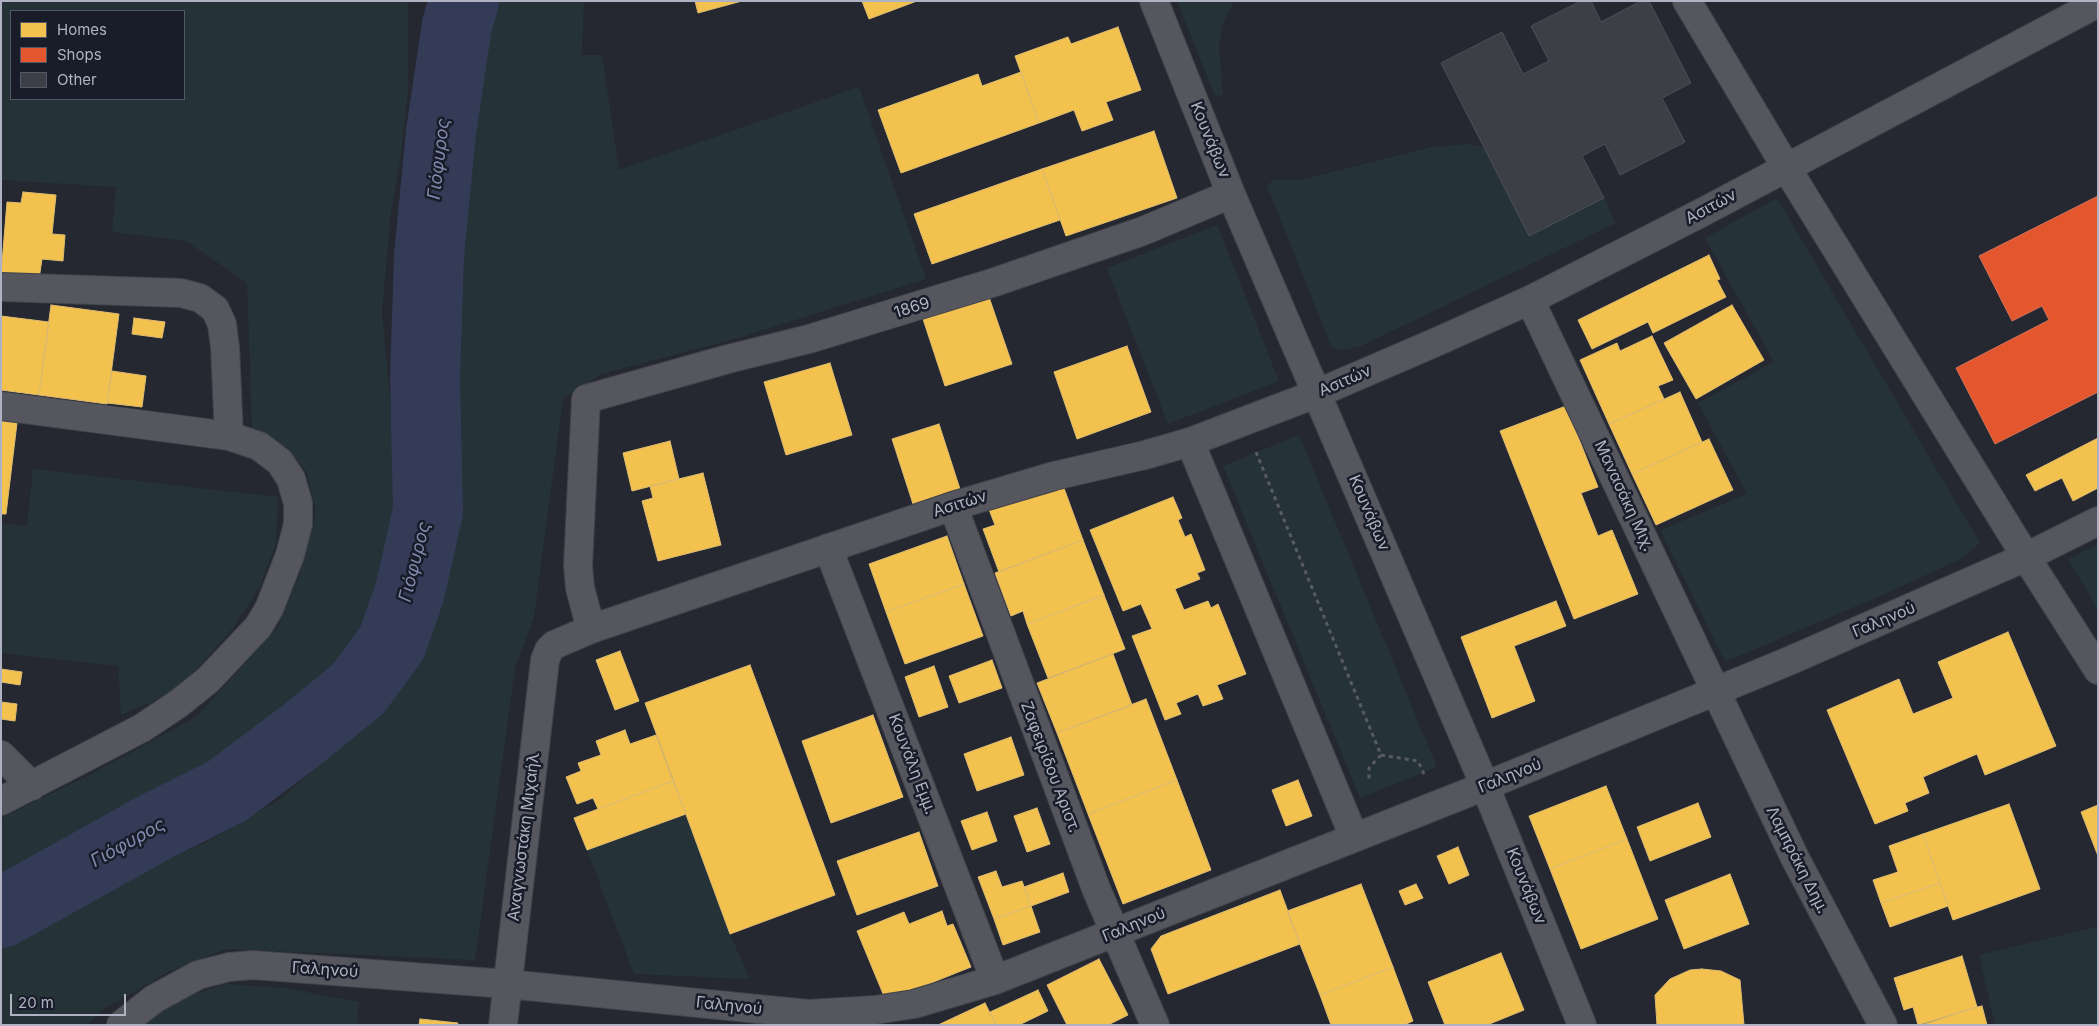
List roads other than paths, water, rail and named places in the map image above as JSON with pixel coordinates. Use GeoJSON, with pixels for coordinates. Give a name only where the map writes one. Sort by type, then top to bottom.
{"type":"FeatureCollection","features":[{"type":"Feature","properties":{"kind":"street","name":"Κουνάβων"},"geometry":{"type":"LineString","coordinates":[[1154,1],[1231,194],[1486,786],[1582,1025]]}},
{"type":"Feature","properties":{"kind":"street"},"geometry":{"type":"LineString","coordinates":[[1687,1],[1786,167],[2026,557],[2098,670]]}},
{"type":"Feature","properties":{"kind":"street","name":"Ασιτών"},"geometry":{"type":"LineString","coordinates":[[549,650],[591,629],[953,506],[1054,476],[1145,455],[1190,442],[1318,393],[1434,344],[1530,300],[2098,3]]}},
{"type":"Feature","properties":{"kind":"street","name":"1869"},"geometry":{"type":"LineString","coordinates":[[591,629],[580,588],[578,566],[586,399],[728,359],[809,339],[986,285],[1143,231],[1231,194]]}},
{"type":"Feature","properties":{"kind":"street"},"geometry":{"type":"LineString","coordinates":[[1,287],[181,293],[200,298],[215,309],[222,324],[225,347],[229,436]]}},
{"type":"Feature","properties":{"kind":"street","name":"Μανασάκη Μιχ."},"geometry":{"type":"LineString","coordinates":[[1530,300],[1717,692]]}},
{"type":"Feature","properties":{"kind":"street"},"geometry":{"type":"LineString","coordinates":[[1,406],[229,436],[259,446],[280,462],[291,479],[298,503],[298,524],[290,556],[268,610],[258,627],[239,649],[208,680],[178,704],[142,728],[1,801]]}},
{"type":"Feature","properties":{"kind":"street"},"geometry":{"type":"LineString","coordinates":[[1190,442],[1366,832]]}},
{"type":"Feature","properties":{"kind":"street","name":"Ζαφειρίδου Αριστ."},"geometry":{"type":"LineString","coordinates":[[953,506],[1093,882],[1156,1025]]}},
{"type":"Feature","properties":{"kind":"street","name":"Γαληνού"},"geometry":{"type":"LineString","coordinates":[[121,1025],[154,1000],[183,982],[213,970],[253,965],[507,984],[811,1019],[914,1004],[995,980],[1486,786],[1717,692],[2026,557],[2098,521]]}},
{"type":"Feature","properties":{"kind":"street","name":"Κουνάλη Εμμ."},"geometry":{"type":"LineString","coordinates":[[828,548],[995,980]]}},
{"type":"Feature","properties":{"kind":"street","name":"Αναγνωστάκη Μιχαήλ"},"geometry":{"type":"LineString","coordinates":[[503,1025],[545,660],[549,650]]}},
{"type":"Feature","properties":{"kind":"street","name":"Λαμπράκη Δημ."},"geometry":{"type":"LineString","coordinates":[[1717,692],[1794,856],[1883,1025]]}},
{"type":"Feature","properties":{"kind":"street"},"geometry":{"type":"LineString","coordinates":[[1,755],[32,786]]}},
{"type":"Feature","properties":{"kind":"waterway","name":"Γιόφυρος"},"geometry":{"type":"LineString","coordinates":[[1,913],[157,826],[227,791],[303,734],[358,689],[392,643],[410,591],[428,511],[425,378],[429,256],[441,132],[457,25],[464,1]]}}]}
